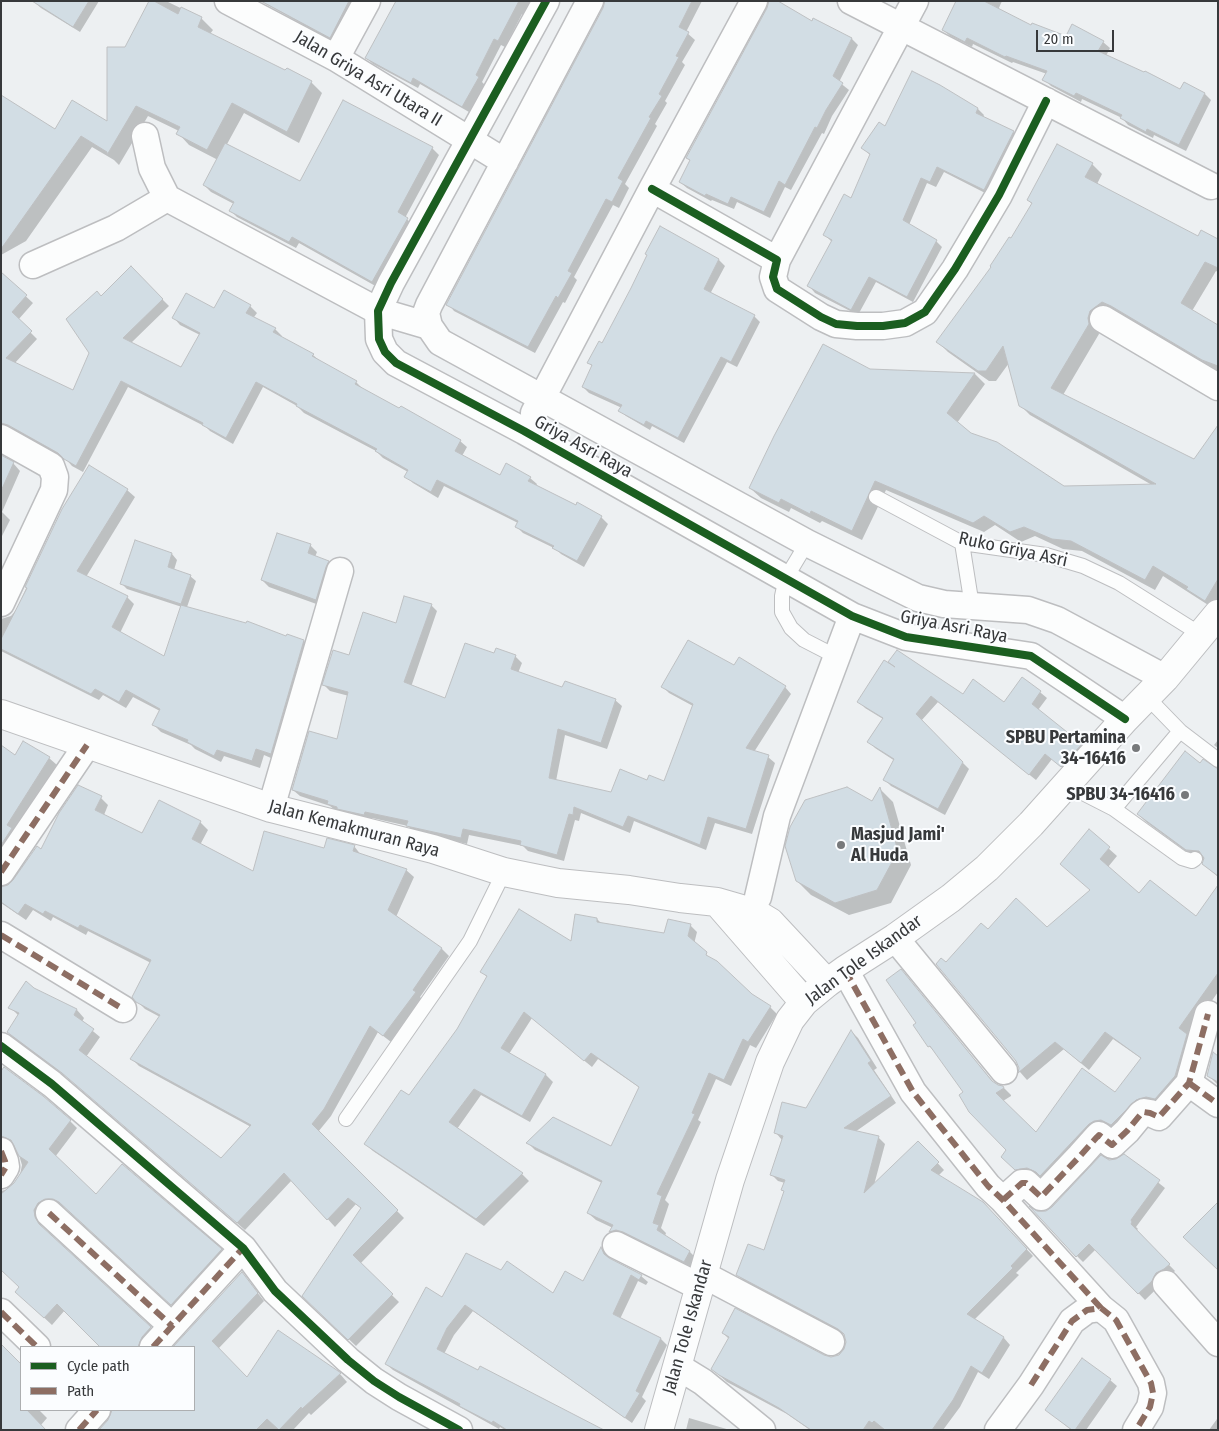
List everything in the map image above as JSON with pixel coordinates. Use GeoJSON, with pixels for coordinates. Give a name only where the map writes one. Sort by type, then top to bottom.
{"type":"FeatureCollection","features":[{"type":"Feature","properties":{"kind":"main road","name":"Jalan Tole Iskandar"},"geometry":{"type":"LineString","coordinates":[[658,1430],[730,1180],[770,1062],[790,1020],[804,1002],[836,977],[951,898],[987,868],[1031,824],[1125,719],[1156,688],[1209,624]]}},
{"type":"Feature","properties":{"kind":"main road","name":"Jalan Kemakmuran Raya"},"geometry":{"type":"LineString","coordinates":[[1,714],[271,808],[434,849],[504,872],[558,883],[717,902],[755,913],[763,917],[836,977]]}},
{"type":"Feature","properties":{"kind":"main road"},"geometry":{"type":"LineString","coordinates":[[717,902],[804,1002]]}},
{"type":"Feature","properties":{"kind":"street","name":"Jalan Griya Asri Utara II"},"geometry":{"type":"LineString","coordinates":[[228,1],[336,58],[505,162]]}},
{"type":"Feature","properties":{"kind":"street"},"geometry":{"type":"LineString","coordinates":[[336,58],[367,1]]}},
{"type":"Feature","properties":{"kind":"street","name":"Griya Asri Raya"},"geometry":{"type":"LineString","coordinates":[[546,1],[391,283],[378,311],[379,339],[384,352],[396,363],[524,431],[852,616],[906,637],[1031,656],[1125,719]]}},
{"type":"Feature","properties":{"kind":"street"},"geometry":{"type":"LineString","coordinates":[[145,136],[152,168],[167,198],[378,311],[429,326],[426,313],[429,305],[590,1]]}},
{"type":"Feature","properties":{"kind":"street"},"geometry":{"type":"LineString","coordinates":[[524,431],[754,1]]}},
{"type":"Feature","properties":{"kind":"street"},"geometry":{"type":"LineString","coordinates":[[851,1],[1211,186]]}},
{"type":"Feature","properties":{"kind":"street"},"geometry":{"type":"LineString","coordinates":[[915,1],[777,260],[773,277],[777,288],[821,317],[836,324],[883,326],[905,323],[926,312],[999,195],[1046,101]]}},
{"type":"Feature","properties":{"kind":"street"},"geometry":{"type":"LineString","coordinates":[[652,189],[777,260]]}},
{"type":"Feature","properties":{"kind":"street"},"geometry":{"type":"LineString","coordinates":[[33,265],[116,228],[167,198]]}},
{"type":"Feature","properties":{"kind":"street"},"geometry":{"type":"LineString","coordinates":[[1103,319],[1218,386]]}},
{"type":"Feature","properties":{"kind":"street","name":"Griya Asri Raya"},"geometry":{"type":"LineString","coordinates":[[429,326],[440,342],[807,544],[918,598],[944,604],[1028,610],[1057,620],[1156,688]]}},
{"type":"Feature","properties":{"kind":"street"},"geometry":{"type":"LineString","coordinates":[[1,438],[51,466],[55,477],[54,490],[1,603]]}},
{"type":"Feature","properties":{"kind":"street"},"geometry":{"type":"LineString","coordinates":[[271,808],[340,571]]}},
{"type":"Feature","properties":{"kind":"street"},"geometry":{"type":"LineString","coordinates":[[906,637],[918,598]]}},
{"type":"Feature","properties":{"kind":"street"},"geometry":{"type":"LineString","coordinates":[[758,897],[777,816],[852,616]]}},
{"type":"Feature","properties":{"kind":"street"},"geometry":{"type":"LineString","coordinates":[[1,872],[87,745]]}},
{"type":"Feature","properties":{"kind":"street"},"geometry":{"type":"LineString","coordinates":[[1,935],[123,1009]]}},
{"type":"Feature","properties":{"kind":"street"},"geometry":{"type":"LineString","coordinates":[[895,938],[1004,1071]]}},
{"type":"Feature","properties":{"kind":"street"},"geometry":{"type":"LineString","coordinates":[[836,977],[913,1092],[988,1186],[1101,1308],[1116,1320],[1151,1383],[1153,1393],[1150,1407],[1136,1430]]}},
{"type":"Feature","properties":{"kind":"street"},"geometry":{"type":"LineString","coordinates":[[1003,1200],[1022,1183],[1026,1183],[1041,1197],[1097,1136],[1099,1135],[1112,1145],[1144,1112],[1158,1117],[1189,1083],[1208,1014]]}},
{"type":"Feature","properties":{"kind":"street"},"geometry":{"type":"LineString","coordinates":[[1,1046],[52,1084],[243,1248],[275,1291],[374,1382],[459,1430]]}},
{"type":"Feature","properties":{"kind":"street"},"geometry":{"type":"LineString","coordinates":[[1189,1083],[1218,1104]]}},
{"type":"Feature","properties":{"kind":"street"},"geometry":{"type":"LineString","coordinates":[[1,1151],[6,1161],[6,1167],[1,1175]]}},
{"type":"Feature","properties":{"kind":"street"},"geometry":{"type":"LineString","coordinates":[[49,1213],[172,1326]]}},
{"type":"Feature","properties":{"kind":"street"},"geometry":{"type":"LineString","coordinates":[[616,1245],[702,1281],[831,1342]]}},
{"type":"Feature","properties":{"kind":"street"},"geometry":{"type":"LineString","coordinates":[[154,1346],[243,1248]]}},
{"type":"Feature","properties":{"kind":"street"},"geometry":{"type":"LineString","coordinates":[[1166,1284],[1218,1343]]}},
{"type":"Feature","properties":{"kind":"street"},"geometry":{"type":"LineString","coordinates":[[998,1430],[1031,1385],[1072,1321],[1087,1310],[1101,1308]]}},
{"type":"Feature","properties":{"kind":"street"},"geometry":{"type":"LineString","coordinates":[[1,1312],[36,1346]]}},
{"type":"Feature","properties":{"kind":"street"},"geometry":{"type":"LineString","coordinates":[[677,1366],[703,1382],[762,1430]]}},
{"type":"Feature","properties":{"kind":"street"},"geometry":{"type":"LineString","coordinates":[[79,1430],[96,1411]]}},
{"type":"Feature","properties":{"kind":"lane","name":"Ruko Griya Asri"},"geometry":{"type":"LineString","coordinates":[[876,498],[962,543],[1046,555],[1083,566],[1209,624]]}},
{"type":"Feature","properties":{"kind":"lane"},"geometry":{"type":"LineString","coordinates":[[962,543],[972,606]]}},
{"type":"Feature","properties":{"kind":"lane"},"geometry":{"type":"LineString","coordinates":[[807,544],[786,578],[782,596],[782,612],[791,628],[804,640],[837,657]]}},
{"type":"Feature","properties":{"kind":"lane"},"geometry":{"type":"LineString","coordinates":[[1156,688],[1180,731],[1218,760]]}},
{"type":"Feature","properties":{"kind":"lane"},"geometry":{"type":"LineString","coordinates":[[1114,810],[1180,731]]}},
{"type":"Feature","properties":{"kind":"lane"},"geometry":{"type":"LineString","coordinates":[[1067,785],[1114,810],[1182,858],[1192,861],[1195,859]]}},
{"type":"Feature","properties":{"kind":"lane"},"geometry":{"type":"LineString","coordinates":[[346,1119],[470,941],[504,872]]}},
{"type":"Feature","properties":{"kind":"building"},"geometry":{"type":"Polygon","coordinates":[[[32,1],[89,1],[73,27],[32,1]]]}},
{"type":"Feature","properties":{"kind":"building"},"geometry":{"type":"Polygon","coordinates":[[[149,1],[154,1],[178,14],[181,7],[202,17],[198,27],[285,70],[287,68],[312,81],[287,132],[232,103],[207,150],[176,134],[180,127],[136,106],[107,155],[107,152],[81,136],[1,249],[1,95],[55,129],[72,100],[107,121],[107,47],[125,47],[149,1]]]}},
{"type":"Feature","properties":{"kind":"building"},"geometry":{"type":"Polygon","coordinates":[[[261,1],[349,1],[330,38],[261,1]]]}},
{"type":"Feature","properties":{"kind":"building"},"geometry":{"type":"Polygon","coordinates":[[[396,1],[519,1],[498,41],[494,39],[476,75],[479,77],[462,107],[413,78],[411,83],[365,58],[396,1]]]}},
{"type":"Feature","properties":{"kind":"building"},"geometry":{"type":"Polygon","coordinates":[[[605,1],[692,1],[679,27],[689,32],[676,56],[679,57],[659,94],[662,96],[649,117],[651,118],[618,178],[623,181],[612,202],[606,199],[568,271],[572,273],[558,298],[556,296],[528,347],[446,305],[605,1]]]}},
{"type":"Feature","properties":{"kind":"building"},"geometry":{"type":"Polygon","coordinates":[[[769,1],[778,1],[812,21],[813,18],[852,38],[833,76],[843,83],[817,128],[815,127],[785,185],[779,181],[764,212],[731,197],[728,204],[706,194],[705,196],[679,182],[690,160],[686,158],[767,8],[769,1]]]}},
{"type":"Feature","properties":{"kind":"building"},"geometry":{"type":"Polygon","coordinates":[[[956,1],[984,1],[1031,25],[1032,23],[1066,36],[1072,24],[1104,41],[1098,51],[1145,71],[1180,89],[1184,82],[1205,93],[1179,145],[1147,129],[1146,132],[1120,118],[1122,115],[1076,93],[1074,96],[1042,80],[1047,71],[1005,57],[967,38],[965,42],[942,30],[956,1]]]}},
{"type":"Feature","properties":{"kind":"building"},"geometry":{"type":"Polygon","coordinates":[[[912,71],[978,108],[976,113],[1014,131],[984,190],[937,167],[930,182],[921,178],[903,220],[937,240],[907,297],[869,277],[851,310],[807,286],[832,240],[823,235],[844,194],[851,198],[870,154],[861,148],[879,122],[885,126],[912,71]]]}},
{"type":"Feature","properties":{"kind":"building"},"geometry":{"type":"Polygon","coordinates":[[[343,100],[433,147],[398,212],[408,218],[372,282],[292,237],[289,242],[229,211],[234,202],[203,185],[225,143],[300,181],[343,100]]]}},
{"type":"Feature","properties":{"kind":"building"},"geometry":{"type":"Polygon","coordinates":[[[1057,144],[1093,163],[1085,177],[1198,236],[1201,230],[1218,239],[1218,268],[1205,262],[1181,303],[1218,325],[1218,366],[1202,360],[1102,302],[1090,311],[1089,324],[1051,388],[1194,459],[1218,425],[1218,579],[1205,601],[1186,589],[1188,587],[1153,566],[1145,580],[1071,541],[1052,539],[1024,527],[1010,532],[984,516],[973,523],[875,481],[852,531],[811,511],[810,514],[781,499],[779,503],[749,488],[774,436],[823,344],[870,369],[975,373],[947,413],[971,433],[997,442],[1064,486],[1156,484],[1019,406],[1003,346],[986,371],[978,371],[936,342],[991,267],[1009,237],[1011,238],[1032,203],[1027,200],[1057,144]]]}},
{"type":"Feature","properties":{"kind":"building"},"geometry":{"type":"Polygon","coordinates":[[[660,226],[719,259],[704,289],[755,315],[731,362],[721,357],[678,438],[646,421],[644,425],[618,411],[622,405],[582,387],[592,365],[587,363],[599,341],[602,343],[631,288],[647,255],[645,254],[660,226]]]}},
{"type":"Feature","properties":{"kind":"building"},"geometry":{"type":"Polygon","coordinates":[[[131,266],[163,299],[123,338],[181,367],[200,333],[172,318],[186,293],[214,308],[224,290],[251,305],[246,313],[276,328],[273,332],[314,354],[312,356],[357,381],[355,384],[399,408],[401,406],[461,440],[455,451],[500,475],[506,463],[531,477],[528,481],[576,505],[577,502],[602,516],[577,561],[552,548],[554,546],[515,527],[518,521],[437,480],[431,492],[404,477],[408,470],[375,451],[377,449],[296,406],[297,404],[256,382],[226,438],[202,425],[203,423],[121,381],[76,466],[58,453],[1,423],[1,272],[27,295],[12,312],[32,331],[6,358],[73,390],[89,353],[66,319],[97,291],[101,296],[131,266]]]}},
{"type":"Feature","properties":{"kind":"building"},"geometry":{"type":"Polygon","coordinates":[[[1,455],[14,462],[1,491],[1,455]]]}},
{"type":"Feature","properties":{"kind":"building"},"geometry":{"type":"Polygon","coordinates":[[[89,465],[128,489],[77,571],[128,596],[112,627],[164,656],[181,605],[246,623],[247,621],[286,636],[287,634],[304,640],[271,754],[256,749],[252,761],[217,750],[214,756],[187,742],[188,740],[152,725],[160,709],[126,690],[119,702],[95,689],[91,694],[1,649],[1,639],[27,588],[25,587],[62,509],[89,465]]]}},
{"type":"Feature","properties":{"kind":"building"},"geometry":{"type":"Polygon","coordinates":[[[277,533],[311,544],[308,553],[329,561],[316,600],[261,580],[277,533]]]}},
{"type":"Feature","properties":{"kind":"building"},"geometry":{"type":"Polygon","coordinates":[[[135,540],[172,553],[168,567],[191,575],[181,604],[120,584],[135,540]]]}},
{"type":"Feature","properties":{"kind":"building"},"geometry":{"type":"Polygon","coordinates":[[[404,596],[432,604],[404,682],[445,698],[465,643],[494,653],[496,648],[516,655],[511,669],[562,687],[565,681],[616,699],[601,743],[558,729],[549,778],[611,792],[620,769],[647,780],[649,775],[664,781],[693,704],[661,687],[688,640],[734,665],[739,657],[786,686],[746,748],[769,755],[746,829],[708,817],[700,845],[628,816],[623,827],[574,807],[573,815],[569,814],[557,855],[520,845],[521,841],[463,829],[461,838],[406,826],[408,821],[365,812],[364,815],[337,809],[337,807],[327,804],[328,801],[292,790],[309,731],[337,739],[348,692],[322,685],[333,650],[349,655],[363,612],[396,623],[404,596]]]}},
{"type":"Feature","properties":{"kind":"building"},"geometry":{"type":"Polygon","coordinates":[[[897,650],[963,694],[973,679],[1004,702],[1022,677],[1041,691],[1032,704],[1082,744],[1061,767],[1045,754],[1029,775],[931,696],[916,714],[963,762],[938,809],[883,780],[894,759],[867,742],[883,718],[857,702],[884,660],[895,667],[888,662],[897,650]]]}},
{"type":"Feature","properties":{"kind":"building"},"geometry":{"type":"Polygon","coordinates":[[[23,741],[50,757],[7,825],[12,828],[1,845],[1,745],[15,755],[23,741]]]}},
{"type":"Feature","properties":{"kind":"building","name":"SPBU 34-16416"},"geometry":{"type":"Polygon","coordinates":[[[1185,751],[1200,763],[1203,759],[1218,769],[1218,876],[1202,864],[1204,858],[1199,851],[1186,850],[1137,814],[1185,751]]]}},
{"type":"Feature","properties":{"kind":"building"},"geometry":{"type":"Polygon","coordinates":[[[78,785],[102,796],[95,810],[142,833],[159,800],[201,821],[192,839],[253,871],[264,831],[324,848],[327,838],[355,845],[353,851],[407,869],[388,910],[442,948],[413,990],[416,992],[383,1036],[370,1026],[324,1109],[312,1124],[398,1210],[353,1255],[393,1294],[348,1340],[302,1296],[361,1208],[348,1198],[327,1220],[284,1173],[237,1223],[62,1073],[7,1032],[19,1013],[8,1008],[26,981],[34,988],[77,1009],[74,1015],[94,1029],[79,1050],[221,1158],[251,1125],[130,1059],[160,1015],[136,1002],[132,997],[151,960],[80,925],[78,928],[45,911],[43,914],[25,904],[18,914],[1,902],[1,887],[8,885],[13,880],[37,846],[41,849],[59,813],[78,785]]]}},
{"type":"Feature","properties":{"kind":"building","name":"Masjud Jami' Al Huda"},"geometry":{"type":"Polygon","coordinates":[[[847,787],[872,801],[880,787],[898,851],[877,890],[835,903],[796,881],[785,846],[790,827],[805,800],[847,787]]]}},
{"type":"Feature","properties":{"kind":"building"},"geometry":{"type":"Polygon","coordinates":[[[1089,829],[1110,847],[1100,859],[1139,893],[1150,880],[1196,916],[1218,885],[1218,973],[1179,1028],[1187,1034],[1175,1076],[1155,1099],[1146,1097],[1136,1100],[1111,1125],[1101,1120],[1089,1124],[1040,1176],[1027,1168],[1015,1170],[1001,1157],[1006,1150],[969,1112],[959,1095],[963,1092],[930,1046],[928,1047],[913,1025],[916,1023],[886,980],[901,969],[992,1081],[1003,1086],[1004,1088],[996,1093],[1036,1132],[1082,1068],[1115,1092],[1141,1058],[1105,1032],[1081,1063],[1055,1042],[1018,1073],[1019,1068],[1016,1061],[936,964],[941,958],[946,962],[981,923],[988,929],[1016,898],[1047,927],[1090,890],[1060,864],[1089,829]]]}},
{"type":"Feature","properties":{"kind":"building"},"geometry":{"type":"Polygon","coordinates":[[[519,909],[571,941],[575,914],[597,918],[597,922],[664,933],[668,919],[691,924],[688,936],[707,952],[706,955],[717,961],[752,994],[771,1006],[748,1042],[743,1039],[724,1080],[709,1073],[692,1113],[695,1114],[657,1194],[662,1196],[653,1223],[659,1225],[657,1230],[690,1251],[684,1262],[623,1232],[616,1230],[609,1232],[613,1225],[587,1213],[602,1181],[526,1143],[553,1117],[611,1146],[639,1087],[591,1053],[584,1061],[524,1012],[501,1048],[546,1074],[522,1116],[474,1089],[449,1122],[523,1173],[476,1219],[364,1144],[401,1090],[409,1095],[457,1029],[487,976],[480,972],[519,909]]]}},
{"type":"Feature","properties":{"kind":"building"},"geometry":{"type":"Polygon","coordinates":[[[851,1030],[871,1061],[868,1063],[891,1096],[844,1128],[879,1136],[864,1193],[918,1141],[939,1162],[931,1170],[983,1202],[1027,1249],[1011,1266],[1013,1268],[967,1314],[1004,1337],[982,1373],[971,1366],[953,1400],[932,1430],[885,1430],[874,1421],[872,1423],[869,1421],[863,1430],[811,1430],[779,1408],[711,1369],[729,1337],[722,1333],[735,1308],[824,1355],[831,1357],[839,1355],[844,1349],[846,1342],[844,1334],[838,1329],[736,1275],[748,1244],[764,1250],[784,1191],[781,1190],[785,1180],[770,1175],[783,1136],[774,1133],[782,1102],[806,1108],[851,1030]]]}},
{"type":"Feature","properties":{"kind":"building"},"geometry":{"type":"Polygon","coordinates":[[[1213,1052],[1218,1056],[1218,1082],[1207,1076],[1213,1052]]]}},
{"type":"Feature","properties":{"kind":"building"},"geometry":{"type":"Polygon","coordinates":[[[4,1067],[71,1120],[49,1149],[96,1194],[122,1164],[222,1249],[171,1305],[59,1202],[53,1199],[45,1199],[38,1203],[34,1210],[39,1224],[151,1327],[142,1337],[138,1346],[99,1346],[57,1304],[44,1318],[15,1292],[19,1287],[1,1270],[1,1194],[14,1183],[28,1162],[19,1156],[11,1140],[1,1136],[1,1071],[4,1067]]]}},
{"type":"Feature","properties":{"kind":"building"},"geometry":{"type":"Polygon","coordinates":[[[1124,1154],[1160,1180],[1131,1220],[1131,1224],[1170,1264],[1156,1273],[1152,1281],[1138,1294],[1089,1244],[1076,1257],[1029,1206],[1037,1211],[1046,1211],[1101,1155],[1109,1160],[1116,1159],[1124,1154]]]}},
{"type":"Feature","properties":{"kind":"building"},"geometry":{"type":"Polygon","coordinates":[[[1218,1202],[1218,1270],[1183,1237],[1218,1202]]]}},
{"type":"Feature","properties":{"kind":"building"},"geometry":{"type":"Polygon","coordinates":[[[601,1247],[604,1254],[609,1258],[642,1275],[639,1280],[631,1275],[613,1314],[661,1338],[636,1391],[640,1393],[625,1418],[465,1305],[447,1328],[437,1349],[478,1370],[480,1366],[604,1430],[507,1430],[493,1421],[492,1423],[459,1406],[460,1404],[385,1364],[426,1287],[442,1297],[466,1253],[501,1270],[507,1261],[553,1293],[565,1271],[583,1281],[601,1247]]]}},
{"type":"Feature","properties":{"kind":"building"},"geometry":{"type":"Polygon","coordinates":[[[242,1272],[258,1293],[212,1341],[247,1377],[278,1330],[341,1373],[302,1409],[301,1407],[279,1430],[267,1419],[256,1430],[99,1430],[108,1420],[112,1411],[195,1411],[195,1346],[174,1346],[242,1272]]]}},
{"type":"Feature","properties":{"kind":"building"},"geometry":{"type":"Polygon","coordinates":[[[1,1344],[20,1363],[20,1411],[28,1411],[46,1430],[1,1430],[1,1344]]]}},
{"type":"Feature","properties":{"kind":"building"},"geometry":{"type":"Polygon","coordinates":[[[1082,1358],[1111,1379],[1075,1430],[1072,1430],[1045,1410],[1082,1358]]]}},
{"type":"Feature","properties":{"kind":"marked path"},"geometry":{"type":"LineString","coordinates":[[1,872],[87,745]]}},
{"type":"Feature","properties":{"kind":"marked path"},"geometry":{"type":"LineString","coordinates":[[1,935],[123,1009]]}},
{"type":"Feature","properties":{"kind":"marked path"},"geometry":{"type":"LineString","coordinates":[[845,970],[913,1092],[988,1186],[1101,1308]]}},
{"type":"Feature","properties":{"kind":"marked path"},"geometry":{"type":"LineString","coordinates":[[1003,1200],[1022,1183],[1026,1183],[1041,1197],[1099,1135],[1112,1145],[1144,1112],[1159,1117],[1189,1083],[1208,1014]]}},
{"type":"Feature","properties":{"kind":"marked path"},"geometry":{"type":"LineString","coordinates":[[1189,1083],[1218,1104]]}},
{"type":"Feature","properties":{"kind":"marked path"},"geometry":{"type":"LineString","coordinates":[[1,1151],[6,1167],[1,1175]]}},
{"type":"Feature","properties":{"kind":"marked path"},"geometry":{"type":"LineString","coordinates":[[49,1213],[172,1326]]}},
{"type":"Feature","properties":{"kind":"marked path"},"geometry":{"type":"LineString","coordinates":[[154,1346],[243,1248]]}},
{"type":"Feature","properties":{"kind":"marked path"},"geometry":{"type":"LineString","coordinates":[[1031,1385],[1072,1321],[1087,1310],[1101,1308],[1116,1320],[1151,1383],[1153,1393],[1150,1407],[1136,1430]]}},
{"type":"Feature","properties":{"kind":"marked path"},"geometry":{"type":"LineString","coordinates":[[1,1312],[36,1346]]}},
{"type":"Feature","properties":{"kind":"marked path"},"geometry":{"type":"LineString","coordinates":[[79,1430],[96,1411]]}},
{"type":"Feature","properties":{"kind":"cycle path"},"geometry":{"type":"LineString","coordinates":[[546,1],[391,283],[378,311],[379,339],[385,352],[396,363],[524,431],[852,616],[906,637],[1031,656],[1125,719]]}},
{"type":"Feature","properties":{"kind":"cycle path"},"geometry":{"type":"LineString","coordinates":[[652,189],[777,260],[773,277],[777,289],[821,317],[836,324],[857,326],[883,326],[905,323],[925,312],[955,269],[999,195],[1046,101]]}},
{"type":"Feature","properties":{"kind":"cycle path"},"geometry":{"type":"LineString","coordinates":[[1,1046],[52,1084],[243,1248],[275,1291],[348,1360],[374,1381],[399,1397],[459,1430]]}},
{"type":"Feature","properties":{"kind":"place","name":"SPBU Pertamina 34-16416"},"geometry":{"type":"Point","coordinates":[1136,748]}},
{"type":"Feature","properties":{"kind":"place","name":"SPBU 34-16416"},"geometry":{"type":"Point","coordinates":[1185,795]}},
{"type":"Feature","properties":{"kind":"place","name":"Masjud Jami' Al Huda"},"geometry":{"type":"Point","coordinates":[841,845]}}]}
